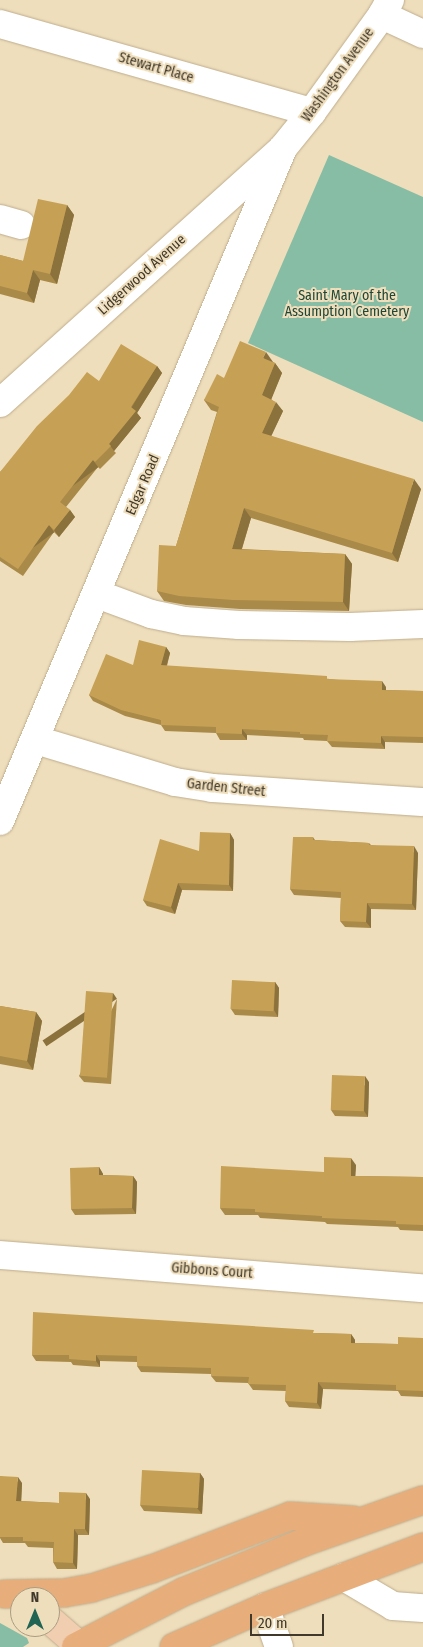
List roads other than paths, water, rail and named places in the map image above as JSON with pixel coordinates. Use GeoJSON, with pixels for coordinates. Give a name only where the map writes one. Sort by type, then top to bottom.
{"type":"FeatureCollection","features":[{"type":"Feature","properties":{"kind":"highway"},"geometry":{"type":"LineString","coordinates":[[79,1646],[183,1592],[365,1520],[423,1500]]}},
{"type":"Feature","properties":{"kind":"highway"},"geometry":{"type":"LineString","coordinates":[[8,1596],[64,1593],[100,1586],[152,1569],[290,1516],[365,1520]]}},
{"type":"Feature","properties":{"kind":"highway"},"geometry":{"type":"LineString","coordinates":[[174,1647],[209,1640],[265,1608],[344,1577],[419,1552]]}},
{"type":"Feature","properties":{"kind":"main road"},"geometry":{"type":"LineString","coordinates":[[60,1629],[79,1646]]}},
{"type":"Feature","properties":{"kind":"street"},"geometry":{"type":"LineString","coordinates":[[386,8],[423,34]]}},
{"type":"Feature","properties":{"kind":"street","name":"Washington Avenue"},"geometry":{"type":"LineString","coordinates":[[283,148],[312,112],[386,8]]}},
{"type":"Feature","properties":{"kind":"street","name":"Stewart Place"},"geometry":{"type":"LineString","coordinates":[[0,24],[312,112]]}},
{"type":"Feature","properties":{"kind":"street","name":"Lidgerwood Avenue"},"geometry":{"type":"LineString","coordinates":[[0,403],[283,148]]}},
{"type":"Feature","properties":{"kind":"street","name":"Edgar Road"},"geometry":{"type":"LineString","coordinates":[[0,821],[36,740],[283,148]]}},
{"type":"Feature","properties":{"kind":"street"},"geometry":{"type":"LineString","coordinates":[[97,594],[151,614],[184,620],[238,625],[350,627],[423,624]]}},
{"type":"Feature","properties":{"kind":"street","name":"Garden Street"},"geometry":{"type":"LineString","coordinates":[[36,740],[176,782],[212,788],[423,802]]}},
{"type":"Feature","properties":{"kind":"street","name":"Gibbons Court"},"geometry":{"type":"LineString","coordinates":[[0,1255],[423,1288]]}},
{"type":"Feature","properties":{"kind":"street"},"geometry":{"type":"LineString","coordinates":[[344,1577],[393,1606],[423,1608]]}},
{"type":"Feature","properties":{"kind":"street"},"geometry":{"type":"LineString","coordinates":[[265,1608],[279,1647]]}},
{"type":"Feature","properties":{"kind":"park label","name":"Saint Mary of the Assumption Cemetery"},"geometry":{"type":"Point","coordinates":[347,304]}}]}
